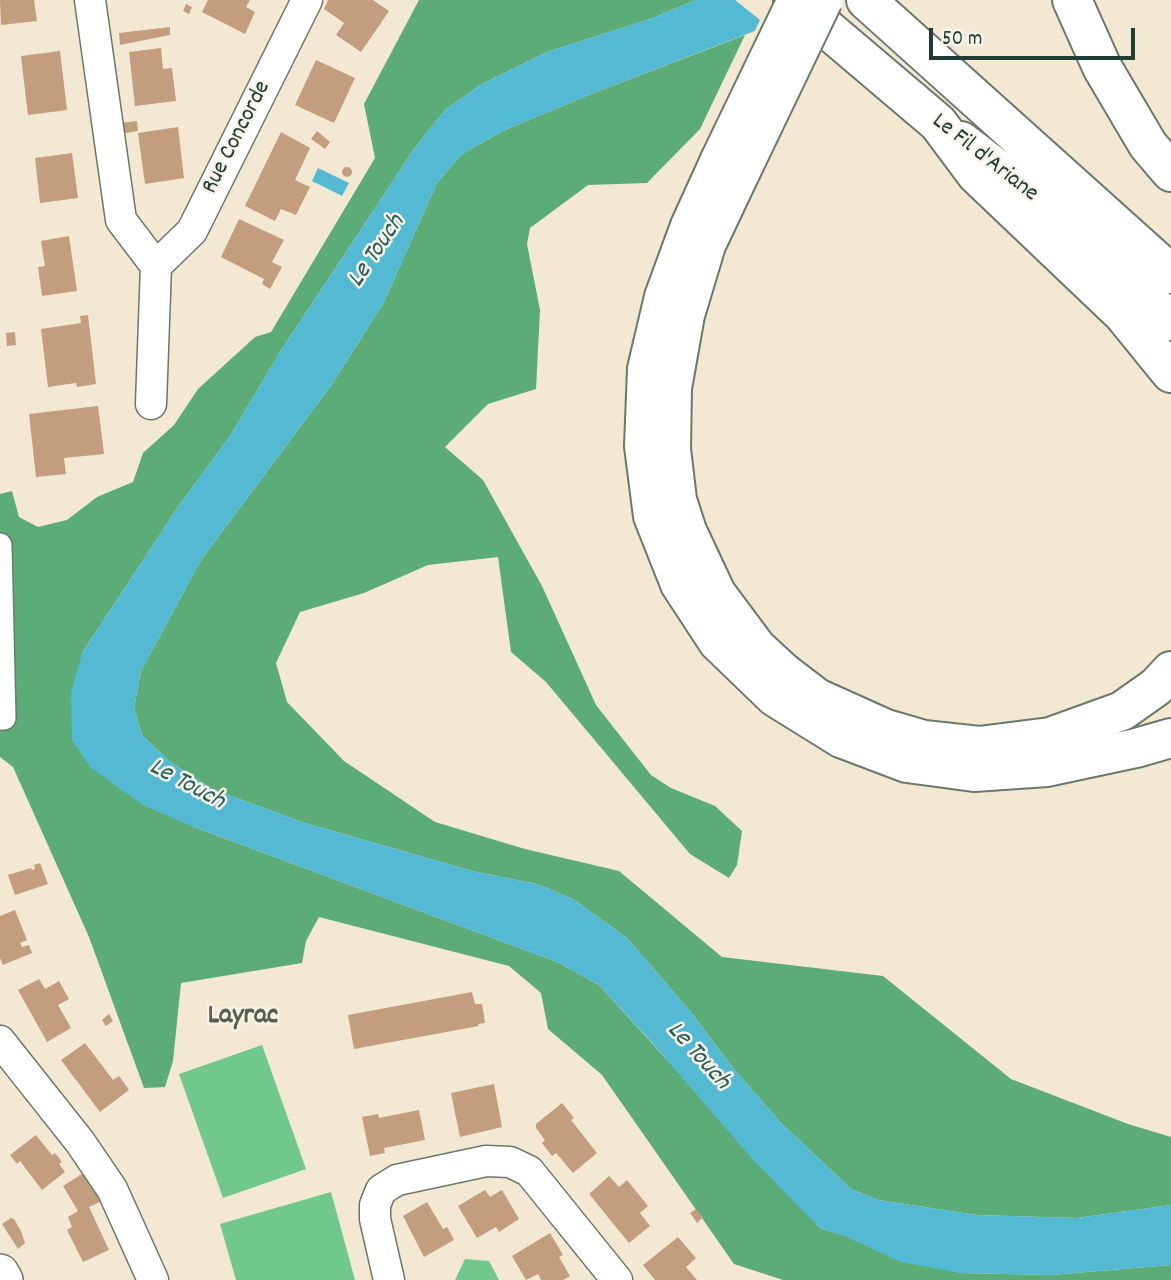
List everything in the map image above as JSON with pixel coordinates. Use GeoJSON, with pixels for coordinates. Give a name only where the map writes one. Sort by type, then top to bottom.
{"type":"FeatureCollection","features":[{"type":"Feature","properties":{"kind":"highway","name":"Le Fil d'Ariane"},"geometry":{"type":"LineString","coordinates":[[795,0],[937,123],[1025,190],[1171,321]]}},
{"type":"Feature","properties":{"kind":"highway"},"geometry":{"type":"LineString","coordinates":[[795,0],[730,166],[685,315],[672,388],[671,449],[677,500],[687,531],[716,593],[757,648],[817,698],[874,724],[924,740],[979,746],[1050,737],[1122,711],[1156,687],[1171,671]]}},
{"type":"Feature","properties":{"kind":"highway"},"geometry":{"type":"LineString","coordinates":[[823,0],[730,166],[690,226],[664,296],[647,369],[644,446],[653,516],[680,584],[718,642],[775,697],[841,738],[907,763],[974,772],[1047,767],[1171,738]]}},
{"type":"Feature","properties":{"kind":"highway","name":"Le Fil d'Ariane"},"geometry":{"type":"LineString","coordinates":[[866,0],[1171,274]]}},
{"type":"Feature","properties":{"kind":"highway"},"geometry":{"type":"LineString","coordinates":[[1072,0],[1102,67],[1148,145],[1171,172]]}},
{"type":"Feature","properties":{"kind":"highway"},"geometry":{"type":"LineString","coordinates":[[937,123],[976,174],[1123,314],[1171,373]]}},
{"type":"Feature","properties":{"kind":"street"},"geometry":{"type":"LineString","coordinates":[[90,0],[121,220],[156,266],[151,404]]}},
{"type":"Feature","properties":{"kind":"street","name":"Rue Concorde"},"geometry":{"type":"LineString","coordinates":[[156,266],[192,230],[307,0]]}},
{"type":"Feature","properties":{"kind":"street"},"geometry":{"type":"LineString","coordinates":[[0,545],[4,718],[0,718]]}},
{"type":"Feature","properties":{"kind":"street"},"geometry":{"type":"LineString","coordinates":[[0,1041],[80,1142],[112,1189],[153,1280]]}},
{"type":"Feature","properties":{"kind":"street"},"geometry":{"type":"LineString","coordinates":[[388,1279],[375,1219],[375,1205],[381,1190],[397,1180],[486,1161],[510,1162],[528,1171],[617,1280]]}},
{"type":"Feature","properties":{"kind":"street"},"geometry":{"type":"LineString","coordinates":[[0,1273],[4,1280]]}},
{"type":"Feature","properties":{"kind":"green space"},"geometry":{"type":"Polygon","coordinates":[[[419,0],[696,0],[653,18],[547,52],[482,84],[446,109],[416,146],[280,352],[230,436],[180,504],[82,653],[194,827],[557,962],[599,985],[820,1228],[961,1273],[1051,1275],[1171,1265],[1171,1280],[783,1280],[734,1264],[602,1075],[548,1029],[541,993],[509,966],[319,917],[306,941],[302,963],[181,983],[173,1061],[165,1087],[144,1088],[89,937],[13,767],[0,757],[0,494],[12,491],[19,517],[38,527],[67,520],[97,497],[133,482],[143,453],[174,425],[198,389],[255,337],[271,332],[375,158],[364,104],[419,0]]]}},
{"type":"Feature","properties":{"kind":"green space"},"geometry":{"type":"Polygon","coordinates":[[[745,35],[700,129],[647,183],[588,185],[530,228],[527,244],[540,310],[536,389],[488,404],[445,447],[483,480],[542,586],[596,705],[651,775],[671,788],[715,806],[742,831],[737,865],[729,878],[690,854],[546,682],[511,652],[498,557],[428,565],[364,593],[300,612],[276,663],[287,702],[344,761],[435,822],[525,849],[619,871],[722,957],[883,976],[1011,1079],[1128,1124],[1171,1137],[1171,1205],[1077,1218],[977,1215],[878,1200],[851,1189],[781,1123],[627,938],[573,899],[537,884],[472,871],[305,823],[212,789],[169,761],[142,735],[134,708],[141,671],[201,560],[330,387],[383,304],[437,183],[462,154],[503,131],[745,35]]]}},
{"type":"Feature","properties":{"kind":"green space"},"geometry":{"type":"Polygon","coordinates":[[[262,1045],[306,1169],[223,1198],[179,1074],[262,1045]]]}},
{"type":"Feature","properties":{"kind":"green space"},"geometry":{"type":"Polygon","coordinates":[[[331,1192],[355,1280],[236,1280],[220,1224],[331,1192]]]}},
{"type":"Feature","properties":{"kind":"green space"},"geometry":{"type":"Polygon","coordinates":[[[465,1259],[489,1261],[499,1280],[455,1280],[465,1259]]]}},
{"type":"Feature","properties":{"kind":"water","name":"Le Touch"},"geometry":{"type":"Polygon","coordinates":[[[696,0],[835,0],[591,94],[503,131],[462,154],[437,183],[383,304],[330,387],[201,560],[141,671],[134,708],[142,735],[169,761],[212,789],[305,823],[472,871],[537,884],[573,899],[627,938],[781,1123],[851,1189],[878,1200],[977,1215],[1077,1218],[1171,1205],[1171,1265],[1051,1275],[961,1273],[901,1262],[820,1228],[754,1161],[599,985],[557,962],[194,827],[143,805],[91,768],[72,740],[71,692],[82,653],[180,504],[230,436],[280,352],[416,146],[446,109],[482,84],[547,52],[653,18],[696,0]]]}},
{"type":"Feature","properties":{"kind":"water"},"geometry":{"type":"Polygon","coordinates":[[[318,168],[349,183],[342,196],[312,181],[318,168]]]}},
{"type":"Feature","properties":{"kind":"pier"},"geometry":{"type":"Polygon","coordinates":[[[735,0],[838,0],[753,35],[760,20],[735,0]]]}},
{"type":"Feature","properties":{"kind":"building"},"geometry":{"type":"Polygon","coordinates":[[[0,0],[34,0],[37,21],[1,25],[0,0]]]}},
{"type":"Feature","properties":{"kind":"building"},"geometry":{"type":"Polygon","coordinates":[[[208,0],[250,0],[246,7],[255,12],[245,34],[202,12],[208,0]]]}},
{"type":"Feature","properties":{"kind":"building"},"geometry":{"type":"Polygon","coordinates":[[[328,0],[373,0],[389,11],[361,52],[336,35],[344,23],[324,9],[328,0]]]}},
{"type":"Feature","properties":{"kind":"building"},"geometry":{"type":"Polygon","coordinates":[[[186,4],[192,7],[189,14],[183,11],[186,4]]]}},
{"type":"Feature","properties":{"kind":"building"},"geometry":{"type":"Polygon","coordinates":[[[170,27],[170,35],[120,45],[119,33],[170,27]]]}},
{"type":"Feature","properties":{"kind":"building"},"geometry":{"type":"Polygon","coordinates":[[[161,48],[163,69],[172,68],[176,101],[135,106],[129,52],[161,48]]]}},
{"type":"Feature","properties":{"kind":"building"},"geometry":{"type":"Polygon","coordinates":[[[60,51],[67,110],[28,115],[21,56],[60,51]]]}},
{"type":"Feature","properties":{"kind":"building"},"geometry":{"type":"Polygon","coordinates":[[[316,60],[355,78],[334,123],[295,105],[316,60]]]}},
{"type":"Feature","properties":{"kind":"building"},"geometry":{"type":"Polygon","coordinates":[[[137,121],[138,131],[121,134],[120,123],[137,121]]]}},
{"type":"Feature","properties":{"kind":"building"},"geometry":{"type":"Polygon","coordinates":[[[178,127],[184,178],[145,184],[138,133],[178,127]]]}},
{"type":"Feature","properties":{"kind":"building"},"geometry":{"type":"Polygon","coordinates":[[[317,131],[330,142],[325,149],[311,139],[317,131]]]}},
{"type":"Feature","properties":{"kind":"building"},"geometry":{"type":"Polygon","coordinates":[[[281,132],[310,148],[295,180],[310,187],[296,215],[281,209],[275,221],[245,206],[281,132]]]}},
{"type":"Feature","properties":{"kind":"building"},"geometry":{"type":"Polygon","coordinates":[[[72,153],[78,198],[40,203],[35,158],[72,153]]]}},
{"type":"Feature","properties":{"kind":"building"},"geometry":{"type":"Polygon","coordinates":[[[347,167],[352,172],[347,177],[342,172],[347,167]]]}},
{"type":"Feature","properties":{"kind":"building"},"geometry":{"type":"Polygon","coordinates":[[[239,219],[284,240],[272,262],[282,267],[270,289],[262,284],[264,279],[221,257],[239,219]]]}},
{"type":"Feature","properties":{"kind":"building"},"geometry":{"type":"Polygon","coordinates":[[[69,236],[77,291],[42,296],[38,267],[45,266],[41,241],[69,236]]]}},
{"type":"Feature","properties":{"kind":"building"},"geometry":{"type":"Polygon","coordinates":[[[88,315],[96,384],[77,387],[76,383],[48,387],[41,329],[81,323],[80,316],[88,315]]]}},
{"type":"Feature","properties":{"kind":"building"},"geometry":{"type":"Polygon","coordinates":[[[15,332],[16,345],[7,346],[6,333],[15,332]]]}},
{"type":"Feature","properties":{"kind":"building"},"geometry":{"type":"Polygon","coordinates":[[[98,406],[104,454],[64,458],[66,474],[36,477],[29,414],[98,406]]]}},
{"type":"Feature","properties":{"kind":"building"},"geometry":{"type":"Polygon","coordinates":[[[40,863],[48,884],[15,895],[8,875],[35,869],[34,865],[40,863]]]}},
{"type":"Feature","properties":{"kind":"building"},"geometry":{"type":"Polygon","coordinates":[[[15,910],[27,940],[20,943],[22,947],[29,945],[32,953],[3,965],[0,958],[0,916],[15,910]]]}},
{"type":"Feature","properties":{"kind":"building"},"geometry":{"type":"Polygon","coordinates":[[[39,979],[45,989],[59,981],[69,999],[58,1005],[71,1028],[47,1042],[18,990],[39,979]]]}},
{"type":"Feature","properties":{"kind":"building"},"geometry":{"type":"Polygon","coordinates":[[[472,992],[475,1004],[482,1004],[485,1023],[478,1024],[479,1026],[354,1049],[348,1015],[472,992]]]}},
{"type":"Feature","properties":{"kind":"building"},"geometry":{"type":"Polygon","coordinates":[[[109,1014],[113,1021],[106,1026],[102,1020],[109,1014]]]}},
{"type":"Feature","properties":{"kind":"building"},"geometry":{"type":"Polygon","coordinates":[[[85,1043],[113,1080],[119,1076],[129,1090],[100,1112],[61,1060],[85,1043]]]}},
{"type":"Feature","properties":{"kind":"building"},"geometry":{"type":"Polygon","coordinates":[[[494,1084],[502,1127],[460,1137],[451,1093],[494,1084]]]}},
{"type":"Feature","properties":{"kind":"building"},"geometry":{"type":"Polygon","coordinates":[[[562,1103],[574,1118],[571,1120],[597,1153],[573,1173],[556,1153],[552,1156],[542,1143],[545,1140],[536,1128],[536,1124],[562,1103]]]}},
{"type":"Feature","properties":{"kind":"building"},"geometry":{"type":"Polygon","coordinates":[[[419,1110],[425,1140],[384,1148],[385,1153],[370,1156],[362,1117],[378,1114],[379,1118],[419,1110]]]}},
{"type":"Feature","properties":{"kind":"building"},"geometry":{"type":"Polygon","coordinates":[[[36,1135],[52,1155],[55,1153],[65,1172],[42,1190],[20,1161],[17,1164],[10,1155],[36,1135]]]}},
{"type":"Feature","properties":{"kind":"building"},"geometry":{"type":"Polygon","coordinates":[[[88,1170],[106,1199],[89,1207],[109,1250],[83,1262],[67,1230],[72,1227],[68,1217],[78,1211],[63,1186],[88,1170]]]}},
{"type":"Feature","properties":{"kind":"building"},"geometry":{"type":"Polygon","coordinates":[[[609,1176],[619,1187],[627,1180],[648,1206],[640,1213],[650,1226],[629,1243],[589,1194],[609,1176]]]}},
{"type":"Feature","properties":{"kind":"building"},"geometry":{"type":"Polygon","coordinates":[[[485,1190],[490,1197],[502,1190],[519,1219],[499,1232],[496,1227],[477,1238],[458,1206],[485,1190]]]}},
{"type":"Feature","properties":{"kind":"building"},"geometry":{"type":"Polygon","coordinates":[[[427,1202],[443,1229],[447,1227],[454,1240],[424,1257],[403,1216],[427,1202]]]}},
{"type":"Feature","properties":{"kind":"building"},"geometry":{"type":"Polygon","coordinates":[[[696,1209],[703,1217],[697,1223],[690,1213],[696,1209]]]}},
{"type":"Feature","properties":{"kind":"building"},"geometry":{"type":"Polygon","coordinates":[[[11,1218],[21,1231],[25,1243],[18,1249],[2,1224],[11,1218]]]}},
{"type":"Feature","properties":{"kind":"building"},"geometry":{"type":"Polygon","coordinates":[[[550,1233],[563,1255],[559,1257],[570,1276],[563,1280],[541,1280],[538,1274],[526,1280],[512,1256],[550,1233]]]}},
{"type":"Feature","properties":{"kind":"building"},"geometry":{"type":"Polygon","coordinates":[[[678,1237],[696,1258],[686,1267],[697,1280],[655,1280],[643,1265],[678,1237]]]}},
{"type":"Feature","properties":{"kind":"district","name":"Layrac"},"geometry":{"type":"Point","coordinates":[243,1018]}}]}
